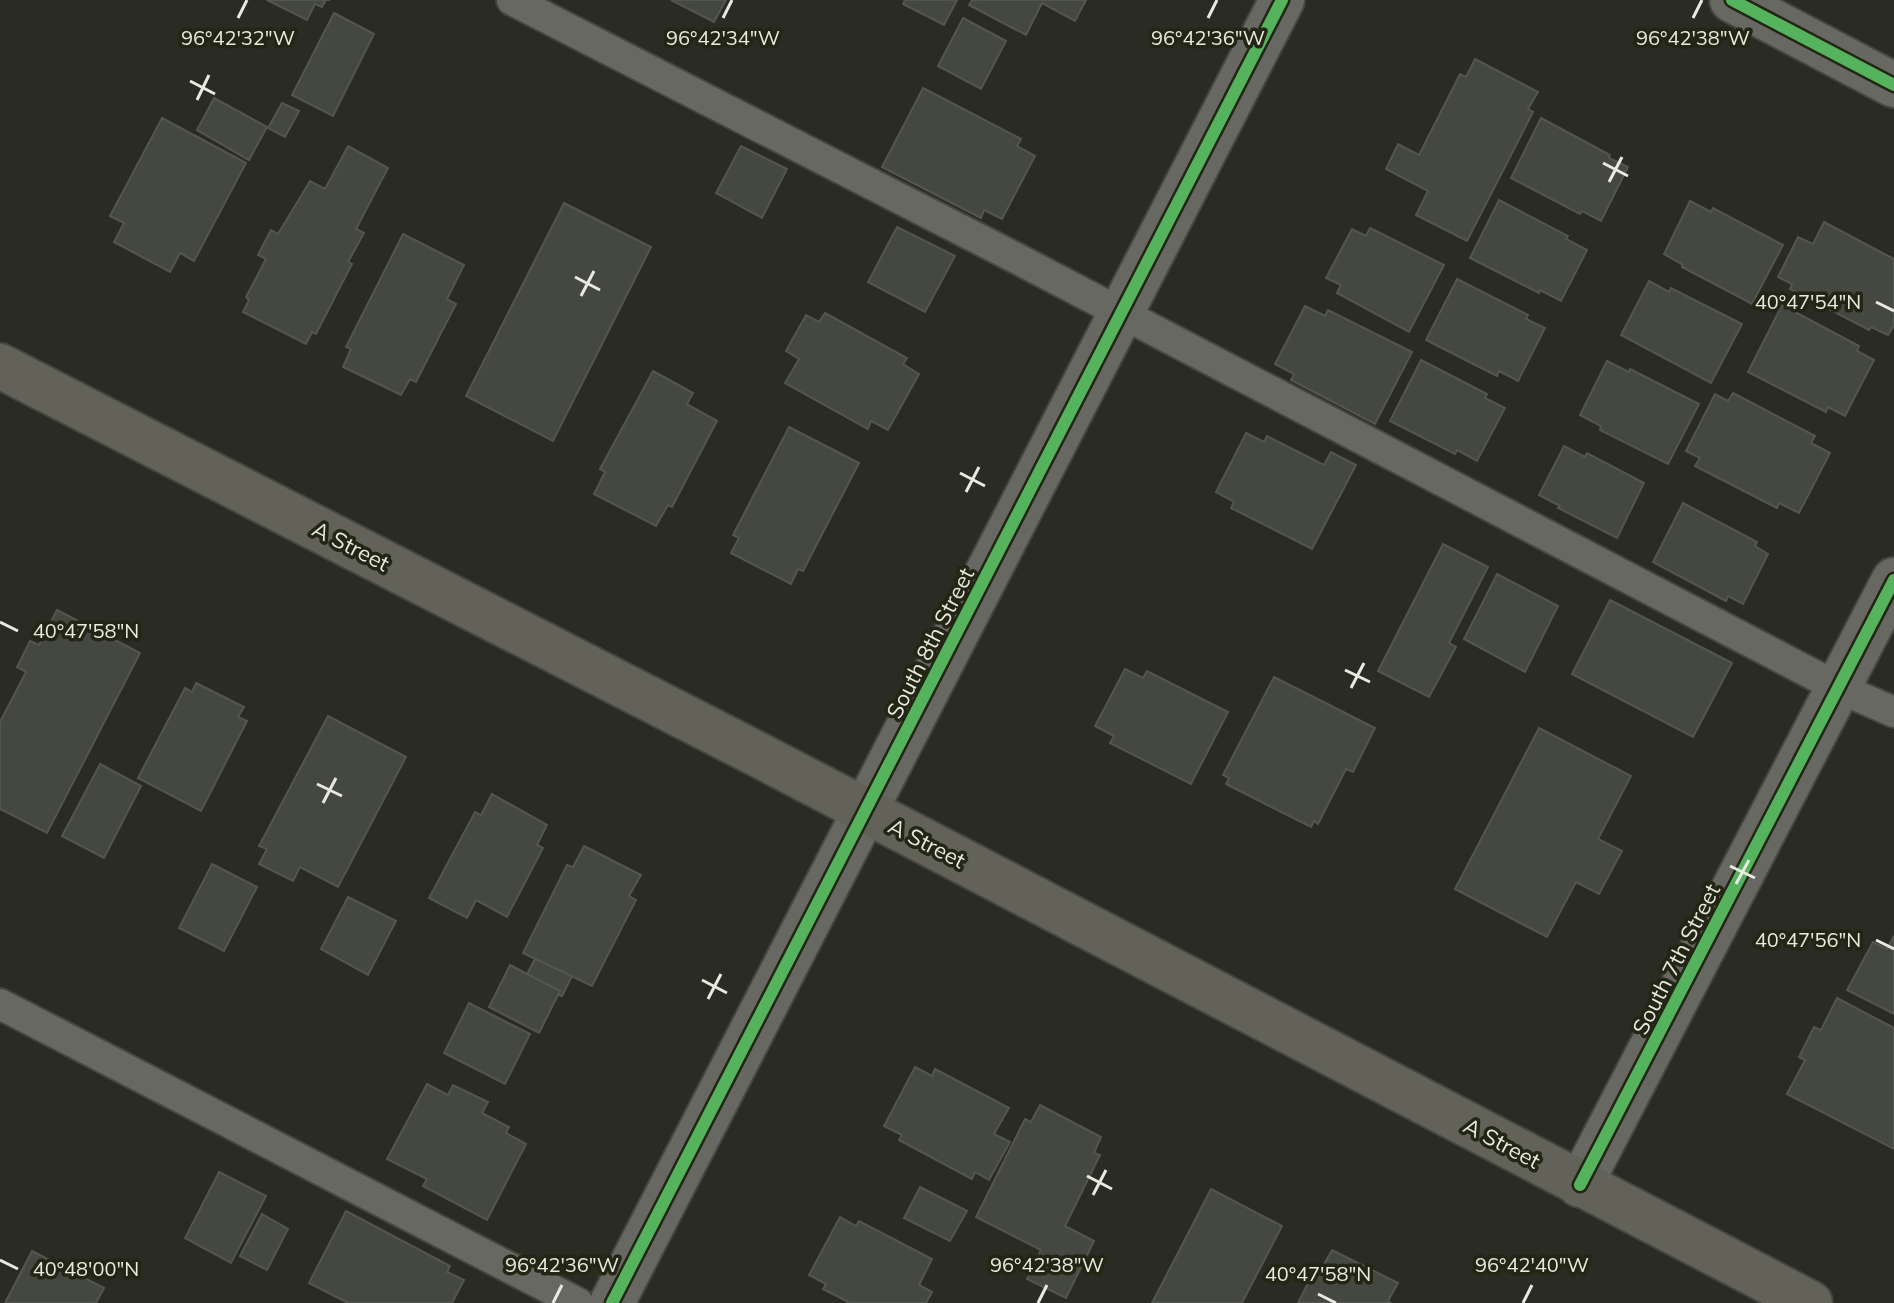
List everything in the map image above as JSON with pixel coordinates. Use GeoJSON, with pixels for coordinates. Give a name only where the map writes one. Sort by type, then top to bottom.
{"type":"FeatureCollection","features":[{"type":"Feature","properties":{"kind":"main road","name":"A Street"},"geometry":{"type":"LineString","coordinates":[[0,366],[1810,1303]]}},
{"type":"Feature","properties":{"kind":"street","name":"South 8th Street"},"geometry":{"type":"LineString","coordinates":[[612,1303],[1282,0]]}},
{"type":"Feature","properties":{"kind":"street"},"geometry":{"type":"LineString","coordinates":[[1732,0],[1894,85]]}},
{"type":"Feature","properties":{"kind":"street","name":"South 7th Street"},"geometry":{"type":"LineString","coordinates":[[1580,1185],[1894,580]]}},
{"type":"Feature","properties":{"kind":"lane"},"geometry":{"type":"LineString","coordinates":[[512,0],[1012,256],[1839,688],[1894,712]]}},
{"type":"Feature","properties":{"kind":"lane"},"geometry":{"type":"LineString","coordinates":[[0,1004],[578,1303]]}},
{"type":"Feature","properties":{"kind":"building"},"geometry":{"type":"Polygon","coordinates":[[[267,0],[326,0],[322,7],[315,4],[307,20],[267,0]]]}},
{"type":"Feature","properties":{"kind":"building"},"geometry":{"type":"Polygon","coordinates":[[[671,0],[726,0],[714,22],[671,0]]]}},
{"type":"Feature","properties":{"kind":"building"},"geometry":{"type":"Polygon","coordinates":[[[905,0],[957,0],[944,25],[903,4],[905,0]]]}},
{"type":"Feature","properties":{"kind":"building"},"geometry":{"type":"Polygon","coordinates":[[[972,0],[1086,0],[1075,21],[1042,3],[1026,35],[969,5],[972,0]]]}},
{"type":"Feature","properties":{"kind":"building"},"geometry":{"type":"Polygon","coordinates":[[[334,13],[374,34],[333,116],[292,95],[334,13]]]}},
{"type":"Feature","properties":{"kind":"building"},"geometry":{"type":"Polygon","coordinates":[[[963,18],[1006,41],[981,89],[938,66],[963,18]]]}},
{"type":"Feature","properties":{"kind":"building"},"geometry":{"type":"Polygon","coordinates":[[[1475,59],[1538,92],[1528,109],[1533,112],[1467,241],[1416,215],[1428,191],[1386,169],[1398,144],[1419,155],[1460,74],[1466,77],[1475,59]]]}},
{"type":"Feature","properties":{"kind":"building"},"geometry":{"type":"Polygon","coordinates":[[[923,88],[1021,139],[1017,146],[1035,156],[1002,219],[984,210],[981,218],[882,167],[923,88]]]}},
{"type":"Feature","properties":{"kind":"building"},"geometry":{"type":"Polygon","coordinates":[[[214,98],[267,127],[249,160],[197,130],[214,98]]]}},
{"type":"Feature","properties":{"kind":"building"},"geometry":{"type":"Polygon","coordinates":[[[282,103],[299,111],[285,137],[268,128],[282,103]]]}},
{"type":"Feature","properties":{"kind":"building"},"geometry":{"type":"Polygon","coordinates":[[[162,118],[246,163],[194,261],[180,253],[170,272],[114,242],[124,223],[110,216],[162,118]]]}},
{"type":"Feature","properties":{"kind":"building"},"geometry":{"type":"Polygon","coordinates":[[[1541,118],[1628,167],[1601,221],[1582,211],[1580,214],[1511,178],[1541,118]]]}},
{"type":"Feature","properties":{"kind":"building"},"geometry":{"type":"Polygon","coordinates":[[[348,146],[388,168],[356,229],[364,233],[348,262],[352,264],[316,334],[312,332],[306,344],[243,312],[249,300],[246,297],[266,259],[258,255],[271,230],[278,234],[310,181],[325,189],[348,146]]]}},
{"type":"Feature","properties":{"kind":"building"},"geometry":{"type":"Polygon","coordinates":[[[741,146],[787,169],[762,218],[716,193],[741,146]]]}},
{"type":"Feature","properties":{"kind":"building"},"geometry":{"type":"Polygon","coordinates":[[[1499,200],[1568,236],[1566,239],[1587,250],[1561,301],[1470,258],[1499,200]]]}},
{"type":"Feature","properties":{"kind":"building"},"geometry":{"type":"Polygon","coordinates":[[[1690,201],[1711,212],[1713,208],[1783,245],[1752,304],[1682,267],[1664,254],[1690,201]]]}},
{"type":"Feature","properties":{"kind":"building"},"geometry":{"type":"Polygon","coordinates":[[[564,203],[651,247],[553,441],[466,396],[564,203]]]}},
{"type":"Feature","properties":{"kind":"building"},"geometry":{"type":"Polygon","coordinates":[[[1824,222],[1894,259],[1894,325],[1888,335],[1871,327],[1869,330],[1790,289],[1792,284],[1778,277],[1798,237],[1813,244],[1824,222]]]}},
{"type":"Feature","properties":{"kind":"building"},"geometry":{"type":"Polygon","coordinates":[[[897,227],[955,256],[925,312],[868,282],[897,227]]]}},
{"type":"Feature","properties":{"kind":"building"},"geometry":{"type":"Polygon","coordinates":[[[1370,228],[1444,265],[1409,332],[1337,293],[1341,285],[1326,278],[1352,229],[1366,236],[1370,228]]]}},
{"type":"Feature","properties":{"kind":"building"},"geometry":{"type":"Polygon","coordinates":[[[403,234],[464,265],[447,299],[456,304],[416,382],[410,379],[401,395],[343,367],[351,349],[346,347],[403,234]]]}},
{"type":"Feature","properties":{"kind":"building"},"geometry":{"type":"Polygon","coordinates":[[[1457,279],[1528,315],[1526,319],[1545,328],[1518,381],[1499,371],[1497,376],[1426,340],[1457,279]]]}},
{"type":"Feature","properties":{"kind":"building"},"geometry":{"type":"Polygon","coordinates":[[[1649,281],[1669,292],[1671,288],[1742,324],[1711,383],[1621,335],[1649,281]]]}},
{"type":"Feature","properties":{"kind":"building"},"geometry":{"type":"Polygon","coordinates":[[[1782,305],[1859,346],[1857,351],[1874,360],[1845,416],[1828,407],[1826,412],[1748,372],[1782,305]]]}},
{"type":"Feature","properties":{"kind":"building"},"geometry":{"type":"Polygon","coordinates":[[[1305,306],[1325,316],[1328,310],[1412,352],[1375,424],[1291,380],[1294,374],[1275,364],[1305,306]]]}},
{"type":"Feature","properties":{"kind":"building"},"geometry":{"type":"Polygon","coordinates":[[[825,313],[907,358],[903,364],[919,374],[888,430],[871,421],[868,429],[785,383],[799,359],[786,351],[806,315],[819,322],[825,313]]]}},
{"type":"Feature","properties":{"kind":"building"},"geometry":{"type":"Polygon","coordinates":[[[1421,360],[1487,394],[1485,398],[1505,408],[1477,461],[1457,450],[1455,454],[1390,421],[1421,360]]]}},
{"type":"Feature","properties":{"kind":"building"},"geometry":{"type":"Polygon","coordinates":[[[1607,361],[1629,372],[1630,369],[1699,404],[1668,464],[1600,430],[1601,426],[1580,415],[1607,361]]]}},
{"type":"Feature","properties":{"kind":"building"},"geometry":{"type":"Polygon","coordinates":[[[653,371],[693,393],[687,404],[717,421],[672,507],[668,505],[656,526],[594,494],[605,472],[600,469],[653,371]]]}},
{"type":"Feature","properties":{"kind":"building"},"geometry":{"type":"Polygon","coordinates":[[[1733,393],[1815,436],[1811,443],[1830,453],[1799,513],[1779,503],[1777,508],[1695,466],[1700,458],[1686,451],[1715,394],[1728,401],[1733,393]]]}},
{"type":"Feature","properties":{"kind":"building"},"geometry":{"type":"Polygon","coordinates":[[[789,427],[859,463],[803,571],[798,569],[791,584],[731,553],[739,538],[733,535],[789,427]]]}},
{"type":"Feature","properties":{"kind":"building"},"geometry":{"type":"Polygon","coordinates":[[[1246,433],[1264,442],[1267,436],[1324,465],[1331,452],[1356,465],[1312,549],[1231,508],[1234,502],[1216,492],[1246,433]]]}},
{"type":"Feature","properties":{"kind":"building"},"geometry":{"type":"Polygon","coordinates":[[[1564,446],[1585,457],[1587,453],[1644,483],[1617,538],[1539,495],[1564,446]]]}},
{"type":"Feature","properties":{"kind":"building"},"geometry":{"type":"Polygon","coordinates":[[[1683,503],[1757,542],[1755,546],[1768,554],[1743,604],[1728,596],[1726,601],[1653,562],[1683,503]]]}},
{"type":"Feature","properties":{"kind":"building"},"geometry":{"type":"Polygon","coordinates":[[[1443,544],[1488,567],[1449,643],[1456,647],[1429,697],[1378,671],[1443,544]]]}},
{"type":"Feature","properties":{"kind":"building"},"geometry":{"type":"Polygon","coordinates":[[[1497,574],[1558,606],[1525,672],[1464,639],[1497,574]]]}},
{"type":"Feature","properties":{"kind":"building"},"geometry":{"type":"Polygon","coordinates":[[[1610,600],[1732,663],[1693,737],[1572,674],[1610,600]]]}},
{"type":"Feature","properties":{"kind":"building"},"geometry":{"type":"Polygon","coordinates":[[[57,610],[140,653],[47,833],[0,809],[0,722],[26,672],[17,667],[30,641],[39,645],[57,610]]]}},
{"type":"Feature","properties":{"kind":"building"},"geometry":{"type":"Polygon","coordinates":[[[1125,669],[1143,678],[1147,671],[1228,712],[1191,784],[1110,743],[1114,736],[1095,726],[1125,669]]]}},
{"type":"Feature","properties":{"kind":"building"},"geometry":{"type":"Polygon","coordinates":[[[1274,677],[1375,728],[1353,772],[1346,769],[1318,824],[1314,821],[1311,827],[1226,784],[1229,778],[1223,775],[1274,677]]]}},
{"type":"Feature","properties":{"kind":"building"},"geometry":{"type":"Polygon","coordinates":[[[196,683],[244,707],[238,717],[247,721],[201,811],[138,778],[185,688],[192,692],[196,683]]]}},
{"type":"Feature","properties":{"kind":"building"},"geometry":{"type":"Polygon","coordinates":[[[328,716],[406,757],[338,887],[300,867],[293,881],[259,864],[267,849],[259,846],[328,716]]]}},
{"type":"Feature","properties":{"kind":"building"},"geometry":{"type":"Polygon","coordinates":[[[1539,728],[1631,776],[1598,839],[1622,851],[1599,894],[1576,882],[1547,937],[1455,889],[1539,728]]]}},
{"type":"Feature","properties":{"kind":"building"},"geometry":{"type":"Polygon","coordinates":[[[100,764],[141,786],[104,858],[62,836],[100,764]]]}},
{"type":"Feature","properties":{"kind":"building"},"geometry":{"type":"Polygon","coordinates":[[[492,794],[547,825],[537,845],[543,848],[507,917],[476,900],[467,918],[429,898],[475,812],[481,815],[492,794]]]}},
{"type":"Feature","properties":{"kind":"building"},"geometry":{"type":"Polygon","coordinates":[[[584,846],[641,875],[629,896],[636,900],[592,986],[523,953],[567,865],[573,867],[584,846]]]}},
{"type":"Feature","properties":{"kind":"building"},"geometry":{"type":"Polygon","coordinates":[[[212,864],[257,887],[224,951],[179,928],[212,864]]]}},
{"type":"Feature","properties":{"kind":"building"},"geometry":{"type":"Polygon","coordinates":[[[348,897],[396,921],[368,975],[321,949],[348,897]]]}},
{"type":"Feature","properties":{"kind":"building"},"geometry":{"type":"Polygon","coordinates":[[[1894,936],[1894,1014],[1847,990],[1873,942],[1887,949],[1894,936]]]}},
{"type":"Feature","properties":{"kind":"building"},"geometry":{"type":"Polygon","coordinates":[[[535,959],[572,976],[562,996],[558,995],[560,991],[527,974],[535,959]]]}},
{"type":"Feature","properties":{"kind":"building"},"geometry":{"type":"Polygon","coordinates":[[[510,965],[560,991],[539,1033],[489,1007],[510,965]]]}},
{"type":"Feature","properties":{"kind":"building"},"geometry":{"type":"Polygon","coordinates":[[[1837,998],[1894,1028],[1894,1149],[1787,1094],[1805,1060],[1799,1057],[1814,1027],[1821,1030],[1837,998]]]}},
{"type":"Feature","properties":{"kind":"building"},"geometry":{"type":"Polygon","coordinates":[[[469,1003],[530,1034],[505,1084],[444,1053],[469,1003]]]}},
{"type":"Feature","properties":{"kind":"building"},"geometry":{"type":"Polygon","coordinates":[[[915,1067],[932,1076],[935,1069],[1009,1108],[994,1134],[1010,1142],[989,1180],[975,1172],[972,1179],[899,1140],[902,1135],[884,1126],[915,1067]]]}},
{"type":"Feature","properties":{"kind":"building"},"geometry":{"type":"Polygon","coordinates":[[[427,1084],[448,1095],[453,1085],[488,1102],[482,1113],[509,1127],[506,1133],[526,1144],[487,1220],[423,1186],[427,1179],[387,1159],[427,1084]]]}},
{"type":"Feature","properties":{"kind":"building"},"geometry":{"type":"Polygon","coordinates":[[[1040,1105],[1101,1137],[1094,1153],[1100,1155],[1065,1226],[1094,1241],[1066,1298],[1027,1279],[1041,1250],[976,1217],[1025,1119],[1031,1122],[1040,1105]]]}},
{"type":"Feature","properties":{"kind":"building"},"geometry":{"type":"Polygon","coordinates":[[[219,1172],[266,1196],[231,1263],[185,1238],[219,1172]]]}},
{"type":"Feature","properties":{"kind":"building"},"geometry":{"type":"Polygon","coordinates":[[[920,1187],[967,1211],[950,1241],[904,1218],[920,1187]]]}},
{"type":"Feature","properties":{"kind":"building"},"geometry":{"type":"Polygon","coordinates":[[[1211,1189],[1282,1226],[1242,1303],[1152,1303],[1211,1189]]]}},
{"type":"Feature","properties":{"kind":"building"},"geometry":{"type":"Polygon","coordinates":[[[346,1211],[450,1266],[447,1272],[464,1280],[452,1303],[348,1303],[309,1283],[346,1211]]]}},
{"type":"Feature","properties":{"kind":"building"},"geometry":{"type":"Polygon","coordinates":[[[262,1214],[288,1229],[267,1270],[240,1256],[262,1214]]]}},
{"type":"Feature","properties":{"kind":"building"},"geometry":{"type":"Polygon","coordinates":[[[840,1217],[856,1226],[859,1221],[932,1259],[919,1285],[932,1292],[926,1303],[850,1303],[823,1289],[826,1284],[809,1275],[840,1217]]]}},
{"type":"Feature","properties":{"kind":"building"},"geometry":{"type":"Polygon","coordinates":[[[1332,1250],[1398,1283],[1388,1301],[1391,1303],[1298,1303],[1317,1265],[1322,1268],[1332,1250]]]}},
{"type":"Feature","properties":{"kind":"building"},"geometry":{"type":"Polygon","coordinates":[[[32,1251],[104,1288],[96,1303],[5,1303],[32,1251]]]}},
{"type":"Feature","properties":{"kind":"cycle path"},"geometry":{"type":"LineString","coordinates":[[612,1303],[1282,0]]}},
{"type":"Feature","properties":{"kind":"cycle path"},"geometry":{"type":"LineString","coordinates":[[1732,0],[1894,85]]}},
{"type":"Feature","properties":{"kind":"cycle path"},"geometry":{"type":"LineString","coordinates":[[1580,1185],[1894,580]]}}]}
